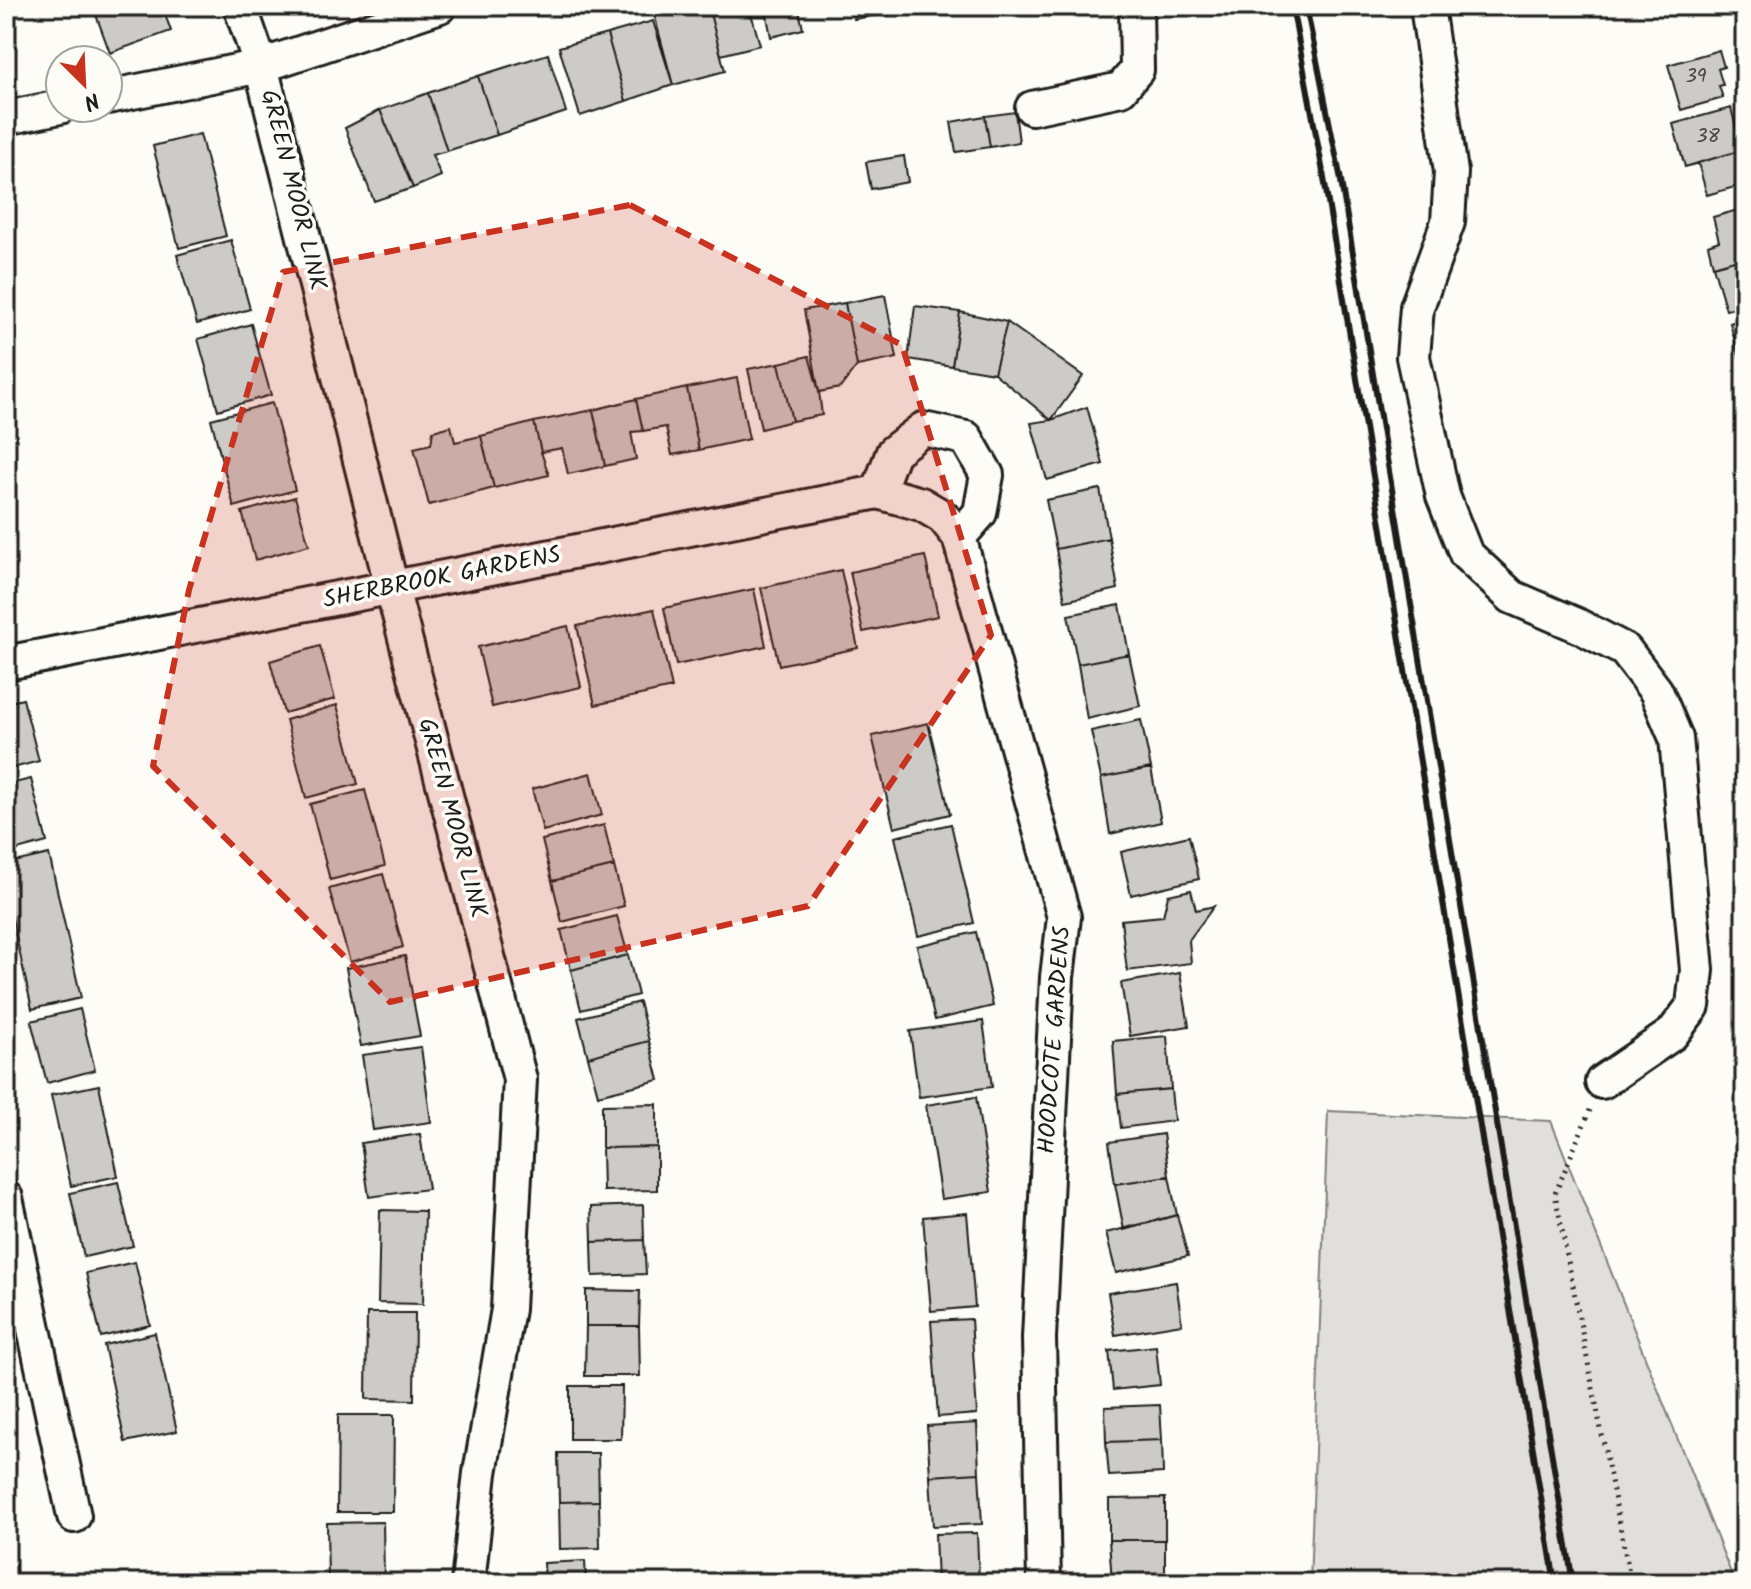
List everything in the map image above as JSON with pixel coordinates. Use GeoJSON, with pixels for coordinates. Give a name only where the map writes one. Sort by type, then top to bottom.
{"type":"FeatureCollection","features":[{"type":"Feature","properties":{"kind":"street","name":"GREEN MOOR LINK"},"geometry":{"type":"LineString","coordinates":[[240,6],[261,66],[520,1079],[508,1309],[480,1473],[468,1583]]}},
{"type":"Feature","properties":{"kind":"street"},"geometry":{"type":"LineString","coordinates":[[124,94],[261,66],[440,6]]}},
{"type":"Feature","properties":{"kind":"street"},"geometry":{"type":"LineString","coordinates":[[1032,108],[1121,89],[1137,70],[1136,6]]}},
{"type":"Feature","properties":{"kind":"street"},"geometry":{"type":"LineString","coordinates":[[1427,6],[1451,172],[1448,222],[1417,307],[1413,357],[1443,496],[1466,554],[1512,597],[1625,650],[1656,691],[1676,738],[1697,970],[1693,1006],[1672,1034],[1602,1082]]}},
{"type":"Feature","properties":{"kind":"street"},"geometry":{"type":"LineString","coordinates":[[6,118],[44,110]]}},
{"type":"Feature","properties":{"kind":"street"},"geometry":{"type":"LineString","coordinates":[[878,492],[893,452],[923,429],[966,438],[987,475],[980,513],[951,527]]}},
{"type":"Feature","properties":{"kind":"street","name":"SHERBROOK GARDENS"},"geometry":{"type":"LineString","coordinates":[[6,663],[878,492],[921,504],[951,527]]}},
{"type":"Feature","properties":{"kind":"street","name":"HOODCOTE GARDENS"},"geometry":{"type":"LineString","coordinates":[[951,527],[1064,917],[1057,977],[1039,1338],[1044,1583]]}},
{"type":"Feature","properties":{"kind":"street"},"geometry":{"type":"LineString","coordinates":[[6,1198],[74,1516]]}},
{"type":"Feature","properties":{"kind":"path"},"geometry":{"type":"LineString","coordinates":[[1602,1082],[1555,1194],[1631,1583]]}},
{"type":"Feature","properties":{"kind":"highlighted area"},"geometry":{"type":"Polygon","coordinates":[[[630,205],[902,345],[991,635],[808,906],[390,1002],[153,766],[189,590],[283,272],[630,205]]]}},
{"type":"Feature","properties":{"kind":"shaded area"},"geometry":{"type":"Polygon","coordinates":[[[1328,1111],[1551,1121],[1735,1583],[1310,1583],[1328,1111]]]}},
{"type":"Feature","properties":{"kind":"building"},"geometry":{"type":"Polygon","coordinates":[[[111,6],[162,6],[171,31],[124,48],[124,44],[107,44],[95,12],[111,6]]]}},
{"type":"Feature","properties":{"kind":"building"},"geometry":{"type":"Polygon","coordinates":[[[708,6],[725,71],[673,85],[652,7],[708,6]]]}},
{"type":"Feature","properties":{"kind":"building"},"geometry":{"type":"Polygon","coordinates":[[[708,6],[749,6],[760,45],[721,55],[708,6]]]}},
{"type":"Feature","properties":{"kind":"building"},"geometry":{"type":"Polygon","coordinates":[[[765,6],[818,6],[799,10],[803,29],[771,37],[765,6]]]}},
{"type":"Feature","properties":{"kind":"building"},"geometry":{"type":"Polygon","coordinates":[[[852,6],[929,6],[854,19],[852,6]]]}},
{"type":"Feature","properties":{"kind":"building"},"geometry":{"type":"Polygon","coordinates":[[[653,21],[673,85],[626,101],[607,34],[653,21]]]}},
{"type":"Feature","properties":{"kind":"building"},"geometry":{"type":"Polygon","coordinates":[[[607,34],[626,101],[580,116],[559,47],[607,34]]]}},
{"type":"Feature","properties":{"kind":"building"},"geometry":{"type":"Polygon","coordinates":[[[1719,50],[1724,67],[1718,69],[1723,98],[1681,110],[1668,65],[1719,50]]]}},
{"type":"Feature","properties":{"kind":"building"},"geometry":{"type":"Polygon","coordinates":[[[548,54],[566,112],[497,135],[478,76],[548,54]]]}},
{"type":"Feature","properties":{"kind":"building"},"geometry":{"type":"Polygon","coordinates":[[[478,76],[497,135],[447,151],[428,93],[478,76]]]}},
{"type":"Feature","properties":{"kind":"building"},"geometry":{"type":"Polygon","coordinates":[[[428,93],[447,151],[432,155],[441,176],[413,188],[380,110],[428,93]]]}},
{"type":"Feature","properties":{"kind":"building"},"geometry":{"type":"Polygon","coordinates":[[[1731,108],[1742,150],[1685,167],[1673,124],[1731,108]]]}},
{"type":"Feature","properties":{"kind":"building"},"geometry":{"type":"Polygon","coordinates":[[[380,110],[413,188],[374,201],[345,128],[380,110]]]}},
{"type":"Feature","properties":{"kind":"building"},"geometry":{"type":"Polygon","coordinates":[[[1015,112],[1019,142],[990,147],[985,116],[1015,112]]]}},
{"type":"Feature","properties":{"kind":"building"},"geometry":{"type":"Polygon","coordinates":[[[985,116],[990,147],[956,152],[951,122],[985,116]]]}},
{"type":"Feature","properties":{"kind":"building"},"geometry":{"type":"Polygon","coordinates":[[[200,134],[226,236],[179,248],[153,146],[200,134]]]}},
{"type":"Feature","properties":{"kind":"building"},"geometry":{"type":"Polygon","coordinates":[[[1742,150],[1745,184],[1707,195],[1698,163],[1742,150]]]}},
{"type":"Feature","properties":{"kind":"building"},"geometry":{"type":"Polygon","coordinates":[[[904,156],[908,182],[871,189],[866,162],[904,156]]]}},
{"type":"Feature","properties":{"kind":"building"},"geometry":{"type":"Polygon","coordinates":[[[1745,208],[1745,257],[1713,266],[1708,245],[1719,241],[1713,217],[1745,208]]]}},
{"type":"Feature","properties":{"kind":"building"},"geometry":{"type":"Polygon","coordinates":[[[231,240],[250,309],[197,324],[177,255],[231,240]]]}},
{"type":"Feature","properties":{"kind":"building"},"geometry":{"type":"Polygon","coordinates":[[[1745,257],[1745,305],[1726,310],[1713,266],[1745,257]]]}},
{"type":"Feature","properties":{"kind":"building"},"geometry":{"type":"Polygon","coordinates":[[[885,295],[897,358],[857,366],[845,303],[885,295]]]}},
{"type":"Feature","properties":{"kind":"building"},"geometry":{"type":"Polygon","coordinates":[[[845,303],[857,366],[840,388],[819,392],[804,310],[845,303]]]}},
{"type":"Feature","properties":{"kind":"building"},"geometry":{"type":"Polygon","coordinates":[[[915,306],[960,312],[952,366],[908,359],[915,306]]]}},
{"type":"Feature","properties":{"kind":"building"},"geometry":{"type":"Polygon","coordinates":[[[960,312],[1007,322],[994,373],[952,366],[960,312]]]}},
{"type":"Feature","properties":{"kind":"building"},"geometry":{"type":"Polygon","coordinates":[[[1745,318],[1745,367],[1742,367],[1730,323],[1745,318]]]}},
{"type":"Feature","properties":{"kind":"building"},"geometry":{"type":"Polygon","coordinates":[[[1007,322],[1083,376],[1051,420],[994,373],[1007,322]]]}},
{"type":"Feature","properties":{"kind":"building"},"geometry":{"type":"Polygon","coordinates":[[[251,324],[271,395],[218,410],[198,339],[251,324]]]}},
{"type":"Feature","properties":{"kind":"building"},"geometry":{"type":"Polygon","coordinates":[[[809,356],[822,415],[792,421],[779,363],[809,356]]]}},
{"type":"Feature","properties":{"kind":"building"},"geometry":{"type":"Polygon","coordinates":[[[779,363],[792,421],[761,429],[748,369],[779,363]]]}},
{"type":"Feature","properties":{"kind":"building"},"geometry":{"type":"Polygon","coordinates":[[[737,378],[749,439],[699,450],[687,388],[737,378]]]}},
{"type":"Feature","properties":{"kind":"building"},"geometry":{"type":"Polygon","coordinates":[[[687,388],[699,450],[672,455],[666,427],[643,431],[636,399],[687,388]]]}},
{"type":"Feature","properties":{"kind":"building"},"geometry":{"type":"Polygon","coordinates":[[[636,399],[643,431],[631,432],[636,459],[605,466],[593,410],[636,399]]]}},
{"type":"Feature","properties":{"kind":"building"},"geometry":{"type":"Polygon","coordinates":[[[272,403],[295,490],[234,507],[211,419],[272,403]]]}},
{"type":"Feature","properties":{"kind":"building"},"geometry":{"type":"Polygon","coordinates":[[[1087,407],[1103,464],[1047,480],[1031,423],[1051,420],[1087,407]]]}},
{"type":"Feature","properties":{"kind":"building"},"geometry":{"type":"Polygon","coordinates":[[[593,410],[605,466],[568,474],[562,448],[541,452],[534,422],[593,410]]]}},
{"type":"Feature","properties":{"kind":"building"},"geometry":{"type":"Polygon","coordinates":[[[534,422],[549,475],[494,488],[481,436],[534,422]]]}},
{"type":"Feature","properties":{"kind":"building"},"geometry":{"type":"Polygon","coordinates":[[[451,426],[455,442],[481,436],[494,488],[429,505],[414,448],[431,444],[433,431],[451,426]]]}},
{"type":"Feature","properties":{"kind":"building"},"geometry":{"type":"Polygon","coordinates":[[[1100,489],[1109,538],[1056,549],[1046,500],[1100,489]]]}},
{"type":"Feature","properties":{"kind":"building"},"geometry":{"type":"Polygon","coordinates":[[[295,497],[309,545],[255,560],[242,512],[295,497]]]}},
{"type":"Feature","properties":{"kind":"building"},"geometry":{"type":"Polygon","coordinates":[[[1109,538],[1118,589],[1065,601],[1056,549],[1109,538]]]}},
{"type":"Feature","properties":{"kind":"building"},"geometry":{"type":"Polygon","coordinates":[[[925,556],[938,616],[863,632],[850,572],[925,556]]]}},
{"type":"Feature","properties":{"kind":"building"},"geometry":{"type":"Polygon","coordinates":[[[841,570],[858,648],[779,665],[761,588],[841,570]]]}},
{"type":"Feature","properties":{"kind":"building"},"geometry":{"type":"Polygon","coordinates":[[[754,589],[766,646],[676,665],[664,608],[754,589]]]}},
{"type":"Feature","properties":{"kind":"building"},"geometry":{"type":"Polygon","coordinates":[[[1120,605],[1129,654],[1078,664],[1068,615],[1120,605]]]}},
{"type":"Feature","properties":{"kind":"building"},"geometry":{"type":"Polygon","coordinates":[[[654,609],[672,688],[595,705],[577,626],[654,609]]]}},
{"type":"Feature","properties":{"kind":"building"},"geometry":{"type":"Polygon","coordinates":[[[568,626],[581,687],[492,707],[478,647],[568,626]]]}},
{"type":"Feature","properties":{"kind":"building"},"geometry":{"type":"Polygon","coordinates":[[[320,646],[335,699],[284,713],[270,661],[320,646]]]}},
{"type":"Feature","properties":{"kind":"building"},"geometry":{"type":"Polygon","coordinates":[[[1129,654],[1140,706],[1087,719],[1078,664],[1129,654]]]}},
{"type":"Feature","properties":{"kind":"building"},"geometry":{"type":"Polygon","coordinates":[[[23,699],[39,761],[6,770],[6,703],[23,699]]]}},
{"type":"Feature","properties":{"kind":"building"},"geometry":{"type":"Polygon","coordinates":[[[337,705],[358,784],[306,798],[286,720],[337,705]]]}},
{"type":"Feature","properties":{"kind":"building"},"geometry":{"type":"Polygon","coordinates":[[[1141,720],[1151,768],[1101,778],[1091,731],[1141,720]]]}},
{"type":"Feature","properties":{"kind":"building"},"geometry":{"type":"Polygon","coordinates":[[[928,723],[950,814],[894,828],[872,736],[928,723]]]}},
{"type":"Feature","properties":{"kind":"building"},"geometry":{"type":"Polygon","coordinates":[[[1151,768],[1161,822],[1110,834],[1101,778],[1151,768]]]}},
{"type":"Feature","properties":{"kind":"building"},"geometry":{"type":"Polygon","coordinates":[[[591,773],[602,815],[543,831],[532,789],[591,773]]]}},
{"type":"Feature","properties":{"kind":"building"},"geometry":{"type":"Polygon","coordinates":[[[31,779],[47,842],[6,853],[6,785],[31,779]]]}},
{"type":"Feature","properties":{"kind":"building"},"geometry":{"type":"Polygon","coordinates":[[[365,790],[385,866],[330,880],[310,804],[365,790]]]}},
{"type":"Feature","properties":{"kind":"building"},"geometry":{"type":"Polygon","coordinates":[[[951,824],[974,923],[918,936],[895,837],[951,824]]]}},
{"type":"Feature","properties":{"kind":"building"},"geometry":{"type":"Polygon","coordinates":[[[604,825],[614,866],[552,881],[542,840],[604,825]]]}},
{"type":"Feature","properties":{"kind":"building"},"geometry":{"type":"Polygon","coordinates":[[[1189,836],[1199,879],[1131,895],[1121,852],[1189,836]]]}},
{"type":"Feature","properties":{"kind":"building"},"geometry":{"type":"Polygon","coordinates":[[[49,854],[81,998],[32,1009],[6,891],[6,864],[49,854]]]}},
{"type":"Feature","properties":{"kind":"building"},"geometry":{"type":"Polygon","coordinates":[[[614,866],[624,906],[562,922],[552,881],[614,866]]]}},
{"type":"Feature","properties":{"kind":"building"},"geometry":{"type":"Polygon","coordinates":[[[383,874],[403,947],[350,962],[329,889],[383,874]]]}},
{"type":"Feature","properties":{"kind":"building"},"geometry":{"type":"Polygon","coordinates":[[[1191,890],[1196,910],[1214,906],[1189,940],[1191,963],[1127,971],[1121,920],[1163,916],[1168,895],[1191,890]]]}},
{"type":"Feature","properties":{"kind":"building"},"geometry":{"type":"Polygon","coordinates":[[[617,916],[628,955],[571,970],[561,930],[617,916]]]}},
{"type":"Feature","properties":{"kind":"building"},"geometry":{"type":"Polygon","coordinates":[[[976,932],[993,1006],[935,1020],[917,946],[976,932]]]}},
{"type":"Feature","properties":{"kind":"building"},"geometry":{"type":"Polygon","coordinates":[[[628,955],[638,995],[581,1010],[571,970],[628,955]]]}},
{"type":"Feature","properties":{"kind":"building"},"geometry":{"type":"Polygon","coordinates":[[[405,956],[420,1036],[361,1046],[346,968],[405,956]]]}},
{"type":"Feature","properties":{"kind":"building"},"geometry":{"type":"Polygon","coordinates":[[[1180,973],[1189,1026],[1130,1036],[1121,983],[1180,973]]]}},
{"type":"Feature","properties":{"kind":"building"},"geometry":{"type":"Polygon","coordinates":[[[639,1002],[649,1041],[588,1057],[578,1018],[639,1002]]]}},
{"type":"Feature","properties":{"kind":"building"},"geometry":{"type":"Polygon","coordinates":[[[80,1009],[95,1070],[47,1083],[31,1021],[80,1009]]]}},
{"type":"Feature","properties":{"kind":"building"},"geometry":{"type":"Polygon","coordinates":[[[983,1021],[992,1087],[919,1097],[910,1031],[983,1021]]]}},
{"type":"Feature","properties":{"kind":"building"},"geometry":{"type":"Polygon","coordinates":[[[1167,1036],[1171,1089],[1117,1094],[1113,1041],[1167,1036]]]}},
{"type":"Feature","properties":{"kind":"building"},"geometry":{"type":"Polygon","coordinates":[[[649,1041],[659,1080],[598,1095],[588,1057],[649,1041]]]}},
{"type":"Feature","properties":{"kind":"building"},"geometry":{"type":"Polygon","coordinates":[[[421,1047],[431,1122],[373,1130],[362,1055],[421,1047]]]}},
{"type":"Feature","properties":{"kind":"building"},"geometry":{"type":"Polygon","coordinates":[[[99,1085],[118,1176],[71,1186],[51,1095],[99,1085]]]}},
{"type":"Feature","properties":{"kind":"building"},"geometry":{"type":"Polygon","coordinates":[[[1171,1089],[1174,1121],[1121,1128],[1117,1094],[1171,1089]]]}},
{"type":"Feature","properties":{"kind":"building"},"geometry":{"type":"Polygon","coordinates":[[[976,1097],[991,1192],[941,1199],[926,1105],[976,1097]]]}},
{"type":"Feature","properties":{"kind":"building"},"geometry":{"type":"Polygon","coordinates":[[[657,1104],[657,1147],[602,1148],[602,1105],[657,1104]]]}},
{"type":"Feature","properties":{"kind":"building"},"geometry":{"type":"Polygon","coordinates":[[[420,1134],[428,1189],[369,1197],[361,1143],[420,1134]]]}},
{"type":"Feature","properties":{"kind":"building"},"geometry":{"type":"Polygon","coordinates":[[[1163,1134],[1169,1176],[1115,1184],[1109,1142],[1163,1134]]]}},
{"type":"Feature","properties":{"kind":"building"},"geometry":{"type":"Polygon","coordinates":[[[657,1147],[657,1190],[603,1191],[602,1148],[657,1147]]]}},
{"type":"Feature","properties":{"kind":"building"},"geometry":{"type":"Polygon","coordinates":[[[1169,1176],[1177,1215],[1124,1230],[1115,1184],[1169,1176]]]}},
{"type":"Feature","properties":{"kind":"building"},"geometry":{"type":"Polygon","coordinates":[[[118,1182],[133,1246],[84,1257],[70,1193],[118,1182]]]}},
{"type":"Feature","properties":{"kind":"building"},"geometry":{"type":"Polygon","coordinates":[[[643,1205],[644,1240],[592,1242],[591,1207],[643,1205]]]}},
{"type":"Feature","properties":{"kind":"building"},"geometry":{"type":"Polygon","coordinates":[[[380,1210],[425,1211],[423,1304],[378,1303],[380,1210]]]}},
{"type":"Feature","properties":{"kind":"building"},"geometry":{"type":"Polygon","coordinates":[[[967,1213],[975,1307],[931,1311],[923,1217],[967,1213]]]}},
{"type":"Feature","properties":{"kind":"building"},"geometry":{"type":"Polygon","coordinates":[[[1177,1215],[1188,1256],[1116,1273],[1106,1233],[1177,1215]]]}},
{"type":"Feature","properties":{"kind":"building"},"geometry":{"type":"Polygon","coordinates":[[[644,1240],[646,1274],[593,1276],[592,1242],[644,1240]]]}},
{"type":"Feature","properties":{"kind":"building"},"geometry":{"type":"Polygon","coordinates":[[[135,1262],[150,1325],[101,1337],[86,1273],[135,1262]]]}},
{"type":"Feature","properties":{"kind":"building"},"geometry":{"type":"Polygon","coordinates":[[[1176,1282],[1182,1324],[1115,1335],[1108,1293],[1176,1282]]]}},
{"type":"Feature","properties":{"kind":"building"},"geometry":{"type":"Polygon","coordinates":[[[586,1290],[640,1291],[639,1326],[586,1326],[586,1290]]]}},
{"type":"Feature","properties":{"kind":"building"},"geometry":{"type":"Polygon","coordinates":[[[367,1313],[415,1313],[414,1400],[366,1399],[367,1313]]]}},
{"type":"Feature","properties":{"kind":"building"},"geometry":{"type":"Polygon","coordinates":[[[971,1319],[977,1414],[938,1417],[931,1321],[971,1319]]]}},
{"type":"Feature","properties":{"kind":"building"},"geometry":{"type":"Polygon","coordinates":[[[586,1326],[639,1326],[640,1376],[585,1376],[586,1326]]]}},
{"type":"Feature","properties":{"kind":"building"},"geometry":{"type":"Polygon","coordinates":[[[155,1333],[177,1431],[125,1442],[104,1345],[155,1333]]]}},
{"type":"Feature","properties":{"kind":"building"},"geometry":{"type":"Polygon","coordinates":[[[1156,1346],[1160,1385],[1113,1390],[1109,1351],[1156,1346]]]}},
{"type":"Feature","properties":{"kind":"building"},"geometry":{"type":"Polygon","coordinates":[[[570,1386],[622,1386],[621,1439],[570,1439],[570,1386]]]}},
{"type":"Feature","properties":{"kind":"building"},"geometry":{"type":"Polygon","coordinates":[[[1160,1405],[1162,1440],[1106,1442],[1105,1407],[1160,1405]]]}},
{"type":"Feature","properties":{"kind":"building"},"geometry":{"type":"Polygon","coordinates":[[[338,1415],[394,1415],[393,1512],[337,1512],[338,1415]]]}},
{"type":"Feature","properties":{"kind":"building"},"geometry":{"type":"Polygon","coordinates":[[[977,1423],[979,1473],[930,1476],[927,1426],[977,1423]]]}},
{"type":"Feature","properties":{"kind":"building"},"geometry":{"type":"Polygon","coordinates":[[[1162,1440],[1163,1473],[1109,1476],[1106,1442],[1162,1440]]]}},
{"type":"Feature","properties":{"kind":"building"},"geometry":{"type":"Polygon","coordinates":[[[558,1453],[598,1453],[599,1501],[559,1502],[558,1453]]]}},
{"type":"Feature","properties":{"kind":"building"},"geometry":{"type":"Polygon","coordinates":[[[979,1473],[982,1524],[933,1526],[930,1476],[979,1473]]]}},
{"type":"Feature","properties":{"kind":"building"},"geometry":{"type":"Polygon","coordinates":[[[1165,1498],[1165,1540],[1109,1540],[1109,1499],[1165,1498]]]}},
{"type":"Feature","properties":{"kind":"building"},"geometry":{"type":"Polygon","coordinates":[[[599,1501],[600,1548],[560,1549],[559,1502],[599,1501]]]}},
{"type":"Feature","properties":{"kind":"building"},"geometry":{"type":"Polygon","coordinates":[[[383,1522],[384,1583],[328,1583],[327,1523],[383,1522]]]}},
{"type":"Feature","properties":{"kind":"building"},"geometry":{"type":"Polygon","coordinates":[[[977,1533],[979,1583],[937,1583],[935,1534],[977,1533]]]}},
{"type":"Feature","properties":{"kind":"building"},"geometry":{"type":"Polygon","coordinates":[[[1109,1540],[1165,1540],[1165,1581],[1112,1582],[1109,1540]]]}},
{"type":"Feature","properties":{"kind":"building"},"geometry":{"type":"Polygon","coordinates":[[[585,1561],[586,1583],[545,1583],[544,1563],[585,1561]]]}},
{"type":"Feature","properties":{"kind":"railway"},"geometry":{"type":"LineString","coordinates":[[1292,6],[1323,172],[1555,1583]]}},
{"type":"Feature","properties":{"kind":"railway"},"geometry":{"type":"LineString","coordinates":[[1306,6],[1340,175],[1573,1583]]}}]}
